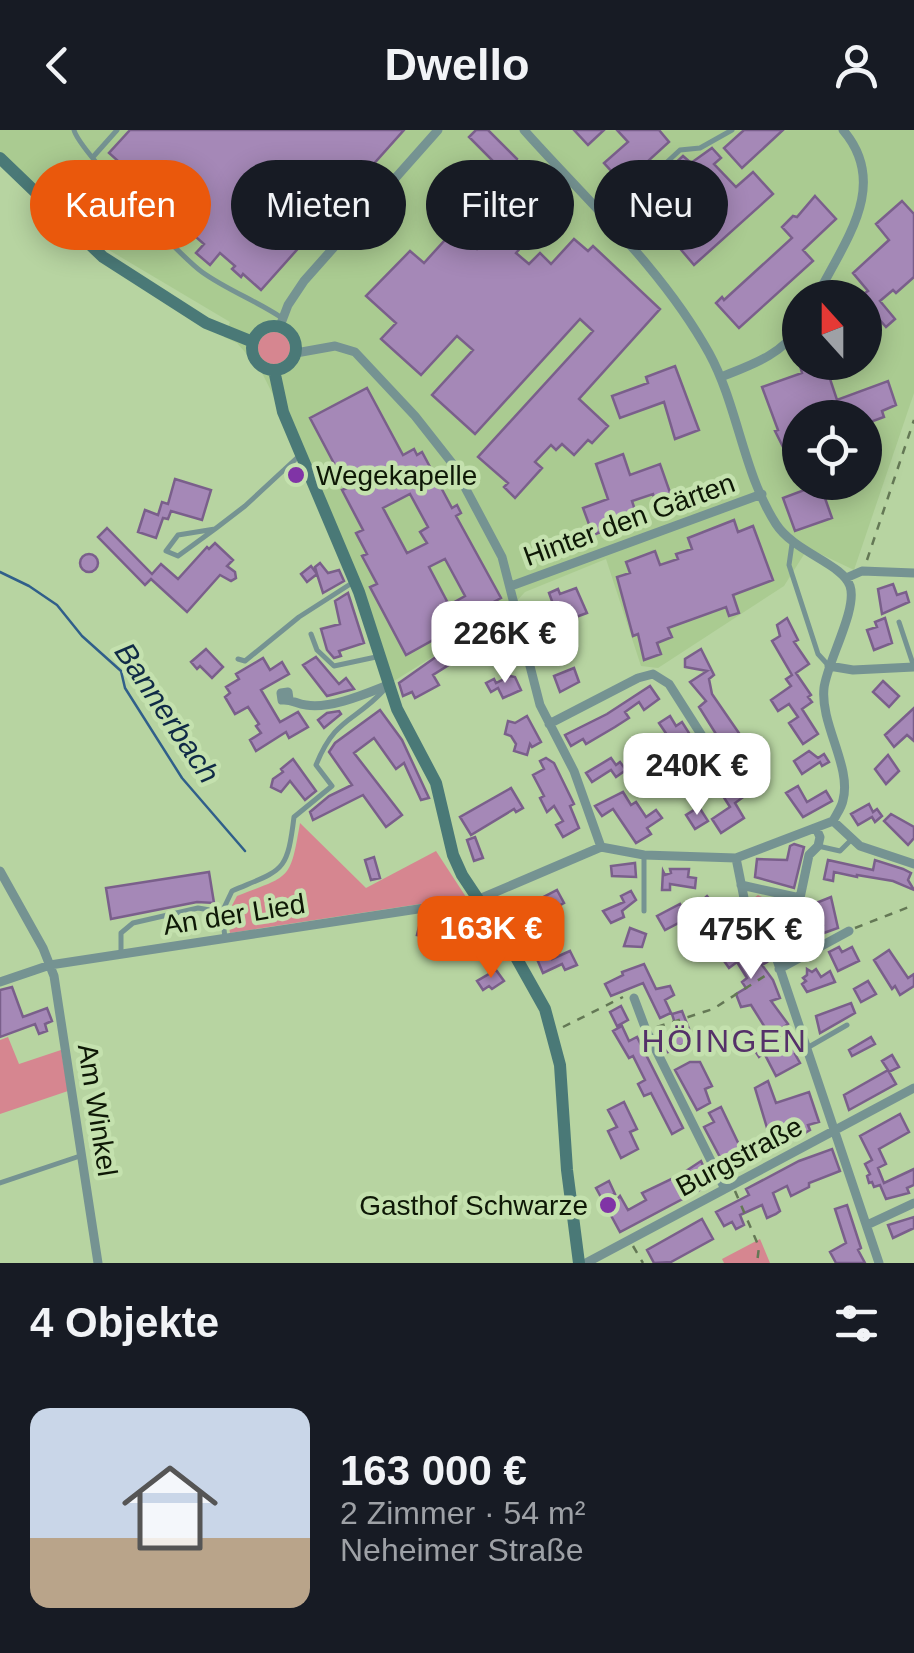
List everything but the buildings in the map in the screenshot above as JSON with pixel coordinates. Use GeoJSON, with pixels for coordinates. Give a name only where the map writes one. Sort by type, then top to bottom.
{"type":"FeatureCollection","features":[{"type":"Feature","properties":{"kind":"main road"},"geometry":{"type":"LineString","coordinates":[[0,158],[103,258],[206,323],[253,342]]}},
{"type":"Feature","properties":{"kind":"main road"},"geometry":{"type":"LineString","coordinates":[[281,322],[294,337],[296,353],[286,367],[274,370],[255,359],[253,342],[263,328],[281,322]]}},
{"type":"Feature","properties":{"kind":"main road"},"geometry":{"type":"LineString","coordinates":[[274,370],[283,412],[354,581],[388,686],[432,771],[453,855],[477,900],[534,986],[553,1032],[562,1078],[568,1170],[583,1263]]}},
{"type":"Feature","properties":{"kind":"street"},"geometry":{"type":"LineString","coordinates":[[281,322],[296,292],[329,251],[438,130]]}},
{"type":"Feature","properties":{"kind":"street"},"geometry":{"type":"LineString","coordinates":[[524,130],[594,205]]}},
{"type":"Feature","properties":{"kind":"street"},"geometry":{"type":"LineString","coordinates":[[824,280],[864,196],[861,158],[842,130]]}},
{"type":"Feature","properties":{"kind":"street"},"geometry":{"type":"LineString","coordinates":[[296,353],[341,346],[364,359],[452,464],[493,540],[511,586],[532,680],[583,793],[601,846],[644,856],[736,858],[833,821],[844,799],[842,774],[824,703],[829,666],[852,593],[840,571],[792,544],[774,522],[721,378],[679,304],[633,250]]}},
{"type":"Feature","properties":{"kind":"street"},"geometry":{"type":"LineString","coordinates":[[721,378],[782,346]]}},
{"type":"Feature","properties":{"kind":"street","name":"Hinter den Gärten"},"geometry":{"type":"LineString","coordinates":[[511,586],[762,494]]}},
{"type":"Feature","properties":{"kind":"street"},"geometry":{"type":"LineString","coordinates":[[846,578],[862,570],[914,573]]}},
{"type":"Feature","properties":{"kind":"street"},"geometry":{"type":"LineString","coordinates":[[829,666],[853,670],[914,667]]}},
{"type":"Feature","properties":{"kind":"street"},"geometry":{"type":"LineString","coordinates":[[549,724],[653,674],[669,684],[704,739]]}},
{"type":"Feature","properties":{"kind":"street"},"geometry":{"type":"LineString","coordinates":[[290,699],[305,705],[326,704],[388,686]]}},
{"type":"Feature","properties":{"kind":"street"},"geometry":{"type":"LineString","coordinates":[[833,821],[851,840],[914,864]]}},
{"type":"Feature","properties":{"kind":"street"},"geometry":{"type":"LineString","coordinates":[[741,885],[800,898],[809,855],[818,846],[820,836],[816,828]]}},
{"type":"Feature","properties":{"kind":"street","name":"An der Lied"},"geometry":{"type":"LineString","coordinates":[[0,982],[50,965],[477,900],[601,846]]}},
{"type":"Feature","properties":{"kind":"street"},"geometry":{"type":"LineString","coordinates":[[736,858],[745,903],[765,933],[779,970],[879,1263]]}},
{"type":"Feature","properties":{"kind":"street","name":"Am Winkel"},"geometry":{"type":"LineString","coordinates":[[0,871],[50,965],[98,1263]]}},
{"type":"Feature","properties":{"kind":"street"},"geometry":{"type":"LineString","coordinates":[[779,970],[852,929]]}},
{"type":"Feature","properties":{"kind":"street"},"geometry":{"type":"LineString","coordinates":[[634,998],[646,1030],[729,1188]]}},
{"type":"Feature","properties":{"kind":"street","name":"Burgstraße"},"geometry":{"type":"LineString","coordinates":[[583,1263],[914,1088]]}},
{"type":"Feature","properties":{"kind":"street"},"geometry":{"type":"LineString","coordinates":[[867,1225],[914,1203]]}},
{"type":"Feature","properties":{"kind":"lane"},"geometry":{"type":"LineString","coordinates":[[74,130],[93,157],[202,273],[281,322]]}},
{"type":"Feature","properties":{"kind":"lane"},"geometry":{"type":"LineString","coordinates":[[93,157],[117,130]]}},
{"type":"Feature","properties":{"kind":"lane"},"geometry":{"type":"LineString","coordinates":[[669,160],[680,150],[700,148],[732,130]]}},
{"type":"Feature","properties":{"kind":"lane"},"geometry":{"type":"LineString","coordinates":[[214,529],[178,535],[166,551],[178,556],[245,506],[302,454]]}},
{"type":"Feature","properties":{"kind":"lane"},"geometry":{"type":"LineString","coordinates":[[792,544],[790,565],[818,654],[829,666]]}},
{"type":"Feature","properties":{"kind":"lane"},"geometry":{"type":"LineString","coordinates":[[238,659],[245,661],[299,617],[354,581]]}},
{"type":"Feature","properties":{"kind":"lane"},"geometry":{"type":"LineString","coordinates":[[899,622],[914,667]]}},
{"type":"Feature","properties":{"kind":"lane"},"geometry":{"type":"LineString","coordinates":[[311,634],[317,650],[334,666],[379,656]]}},
{"type":"Feature","properties":{"kind":"lane"},"geometry":{"type":"LineString","coordinates":[[226,939],[222,912],[232,891],[280,870],[289,855],[294,817],[332,786],[316,765],[327,739],[344,720],[370,705],[388,686]]}},
{"type":"Feature","properties":{"kind":"lane"},"geometry":{"type":"LineString","coordinates":[[818,846],[840,851],[851,840]]}},
{"type":"Feature","properties":{"kind":"lane"},"geometry":{"type":"LineString","coordinates":[[644,856],[644,911]]}},
{"type":"Feature","properties":{"kind":"lane"},"geometry":{"type":"LineString","coordinates":[[122,954],[120,933],[133,924],[198,908],[222,912]]}},
{"type":"Feature","properties":{"kind":"lane"},"geometry":{"type":"LineString","coordinates":[[807,1048],[847,1025]]}},
{"type":"Feature","properties":{"kind":"lane"},"geometry":{"type":"LineString","coordinates":[[0,1183],[82,1155]]}},
{"type":"Feature","properties":{"kind":"path"},"geometry":{"type":"LineString","coordinates":[[862,570],[914,420]]}},
{"type":"Feature","properties":{"kind":"path"},"geometry":{"type":"LineString","coordinates":[[794,961],[791,942],[800,898]]}},
{"type":"Feature","properties":{"kind":"path"},"geometry":{"type":"LineString","coordinates":[[852,929],[914,905]]}},
{"type":"Feature","properties":{"kind":"path"},"geometry":{"type":"LineString","coordinates":[[765,933],[778,926],[814,921],[822,946]]}},
{"type":"Feature","properties":{"kind":"path"},"geometry":{"type":"LineString","coordinates":[[646,1030],[713,1009],[766,974],[779,970]]}},
{"type":"Feature","properties":{"kind":"path"},"geometry":{"type":"LineString","coordinates":[[553,1032],[623,997],[634,998]]}},
{"type":"Feature","properties":{"kind":"path"},"geometry":{"type":"LineString","coordinates":[[729,1188],[757,1240],[758,1263]]}},
{"type":"Feature","properties":{"kind":"path"},"geometry":{"type":"LineString","coordinates":[[630,1240],[643,1263]]}},
{"type":"Feature","properties":{"kind":"shaded area"},"geometry":{"type":"Polygon","coordinates":[[[0,130],[914,130],[914,393],[882,487],[882,400],[782,400],[782,500],[878,500],[854,570],[808,548],[784,586],[658,668],[641,666],[606,559],[525,592],[509,609],[394,681],[359,579],[311,470],[260,369],[237,343],[224,337],[230,322],[109,250],[211,250],[211,160],[30,160],[30,181],[0,152],[0,130]]]}},
{"type":"Feature","properties":{"kind":"shaded area"},"geometry":{"type":"Polygon","coordinates":[[[274,332],[285,337],[290,348],[285,359],[274,364],[263,359],[258,348],[263,337],[274,332]]]}},
{"type":"Feature","properties":{"kind":"shaded area"},"geometry":{"type":"Polygon","coordinates":[[[300,823],[366,888],[436,851],[466,897],[230,933],[227,915],[237,896],[278,879],[290,866],[300,823]]]}},
{"type":"Feature","properties":{"kind":"shaded area"},"geometry":{"type":"Polygon","coordinates":[[[758,895],[789,911],[787,918],[768,927],[751,900],[758,895]]]}},
{"type":"Feature","properties":{"kind":"shaded area"},"geometry":{"type":"Polygon","coordinates":[[[8,1037],[19,1064],[61,1050],[68,1091],[0,1114],[0,1040],[8,1037]]]}},
{"type":"Feature","properties":{"kind":"shaded area"},"geometry":{"type":"Polygon","coordinates":[[[760,1239],[770,1263],[724,1263],[722,1259],[760,1239]]]}},
{"type":"Feature","properties":{"kind":"waterway","name":"Bannerbach"},"geometry":{"type":"LineString","coordinates":[[0,572],[57,605],[82,636],[121,671],[125,688],[182,778],[245,851]]}},
{"type":"Feature","properties":{"kind":"place","name":"Wegekapelle"},"geometry":{"type":"Point","coordinates":[296,475]}},
{"type":"Feature","properties":{"kind":"place","name":"Gasthof Schwarze"},"geometry":{"type":"Point","coordinates":[608,1205]}},
{"type":"Feature","properties":{"kind":"district","name":"HÖINGEN"},"geometry":{"type":"Point","coordinates":[725,1041]}}]}
